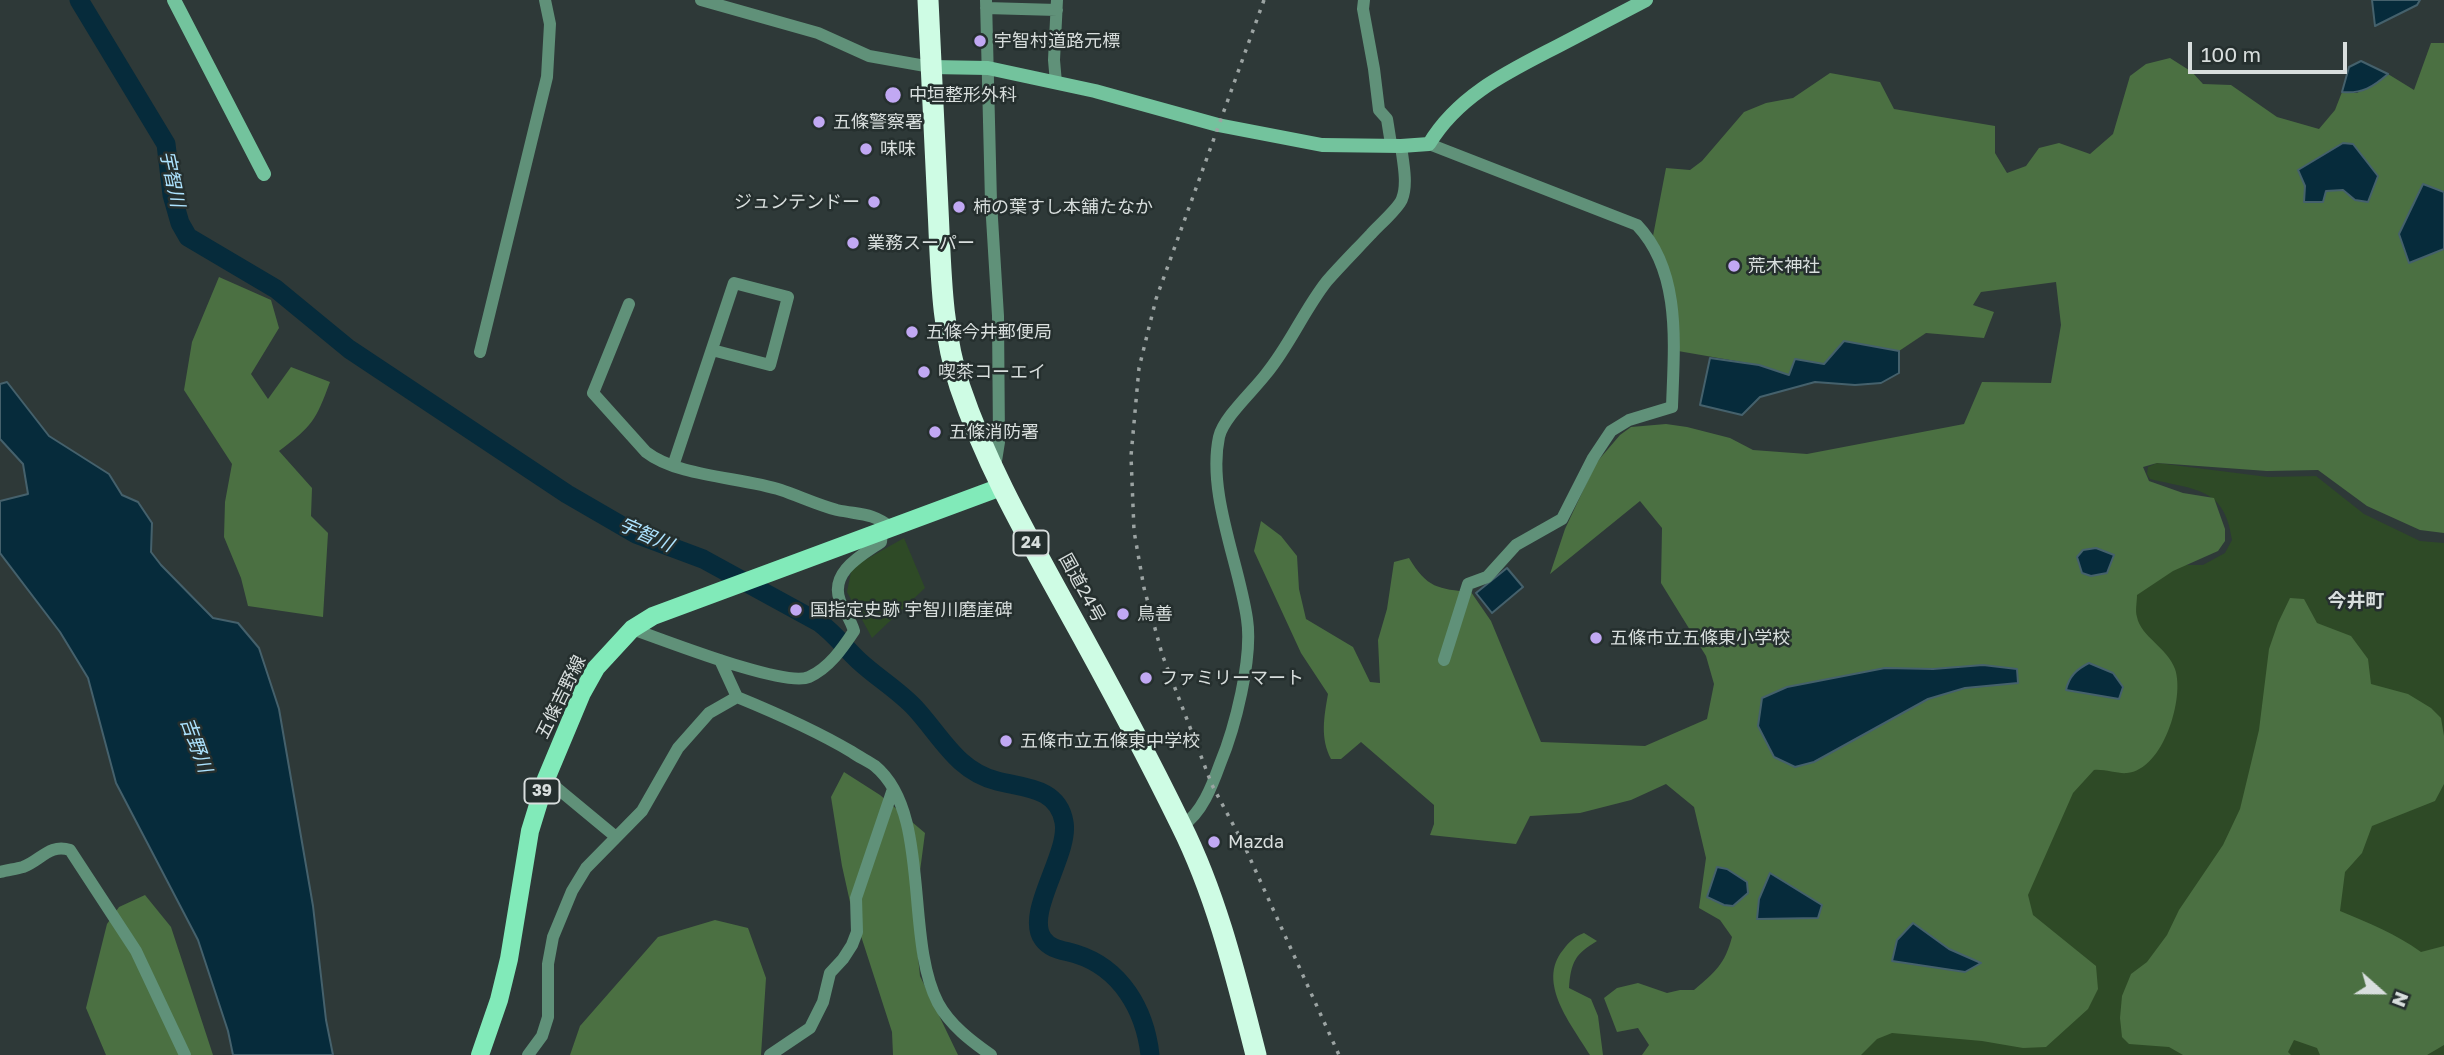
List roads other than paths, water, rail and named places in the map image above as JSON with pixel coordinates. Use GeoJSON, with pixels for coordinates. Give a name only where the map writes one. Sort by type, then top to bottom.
{"type":"FeatureCollection","features":[{"type":"Feature","properties":{"kind":"highway","name":"国道24号"},"geometry":{"type":"LineString","coordinates":[[928,0],[942,285],[948,335],[959,384],[997,479],[1182,826],[1206,881],[1225,939],[1256,1055]]}},
{"type":"Feature","properties":{"kind":"main road","name":"五條吉野線"},"geometry":{"type":"LineString","coordinates":[[480,1055],[499,1000],[509,959],[530,831],[546,779],[582,693],[596,668],[632,629],[653,616],[887,530],[997,479]]}},
{"type":"Feature","properties":{"kind":"street"},"geometry":{"type":"LineString","coordinates":[[174,0],[264,174]]}},
{"type":"Feature","properties":{"kind":"street"},"geometry":{"type":"LineString","coordinates":[[480,352],[547,77],[550,24],[545,0]]}},
{"type":"Feature","properties":{"kind":"street"},"geometry":{"type":"LineString","coordinates":[[701,0],[818,33],[869,56],[931,67],[988,68],[1056,82],[1218,125],[1322,145],[1344,147],[1429,144],[1637,225],[1654,247],[1666,277],[1670,297],[1674,351],[1672,407],[1629,420],[1611,431],[1593,458],[1562,519],[1516,545],[1486,577],[1468,584],[1444,660]]}},
{"type":"Feature","properties":{"kind":"street"},"geometry":{"type":"LineString","coordinates":[[1182,826],[1193,820],[1212,785],[1232,736],[1248,643],[1244,600],[1225,524],[1216,470],[1219,433],[1241,402],[1268,373],[1327,282],[1402,199],[1405,175],[1387,119],[1378,110],[1364,0]]}},
{"type":"Feature","properties":{"kind":"street"},"geometry":{"type":"LineString","coordinates":[[1429,144],[1439,126],[1467,99],[1497,78],[1646,0]]}},
{"type":"Feature","properties":{"kind":"street"},"geometry":{"type":"LineString","coordinates":[[997,479],[998,316],[991,202],[986,4],[1057,5],[1054,60],[1056,82]]}},
{"type":"Feature","properties":{"kind":"street"},"geometry":{"type":"LineString","coordinates":[[673,466],[734,283],[788,297],[770,365],[712,350]]}},
{"type":"Feature","properties":{"kind":"street"},"geometry":{"type":"LineString","coordinates":[[629,304],[593,393],[646,452],[654,459],[673,466],[779,489],[835,510],[876,516],[887,530],[881,542],[854,560],[844,571],[838,586],[839,598],[854,631],[838,655],[807,678],[782,677],[720,660],[632,629]]}},
{"type":"Feature","properties":{"kind":"street"},"geometry":{"type":"LineString","coordinates":[[720,660],[737,697],[832,740],[875,766],[893,789],[902,808],[914,859],[918,925],[929,982],[939,1005],[954,1024],[991,1055]]}},
{"type":"Feature","properties":{"kind":"street"},"geometry":{"type":"LineString","coordinates":[[528,1055],[542,1036],[548,1017],[548,964],[554,937],[572,891],[586,868],[642,811],[685,739],[709,713],[737,697]]}},
{"type":"Feature","properties":{"kind":"street"},"geometry":{"type":"LineString","coordinates":[[546,779],[616,837]]}},
{"type":"Feature","properties":{"kind":"street"},"geometry":{"type":"LineString","coordinates":[[770,1055],[810,1028],[823,1002],[830,973],[852,945],[857,932],[856,898],[893,789]]}},
{"type":"Feature","properties":{"kind":"street"},"geometry":{"type":"LineString","coordinates":[[0,872],[24,867],[52,849],[70,850],[136,951],[185,1055]]}},
{"type":"Feature","properties":{"kind":"water"},"geometry":{"type":"Polygon","coordinates":[[[2372,0],[2420,0],[2417,5],[2375,26],[2372,0]]]}},
{"type":"Feature","properties":{"kind":"water"},"geometry":{"type":"Polygon","coordinates":[[[2361,61],[2388,74],[2367,89],[2342,92],[2349,67],[2361,61]]]}},
{"type":"Feature","properties":{"kind":"water"},"geometry":{"type":"Polygon","coordinates":[[[2343,143],[2353,144],[2378,176],[2368,202],[2355,200],[2343,190],[2326,191],[2323,202],[2304,202],[2305,186],[2298,170],[2343,143]]]}},
{"type":"Feature","properties":{"kind":"water"},"geometry":{"type":"Polygon","coordinates":[[[2423,184],[2444,192],[2444,249],[2409,263],[2399,234],[2423,184]]]}},
{"type":"Feature","properties":{"kind":"water"},"geometry":{"type":"Polygon","coordinates":[[[1844,341],[1899,351],[1899,373],[1881,383],[1855,385],[1815,382],[1760,397],[1742,415],[1700,405],[1710,358],[1759,365],[1789,375],[1795,359],[1824,364],[1844,341]]]}},
{"type":"Feature","properties":{"kind":"water","name":"吉野川"},"geometry":{"type":"Polygon","coordinates":[[[7,382],[49,436],[109,474],[122,495],[138,502],[152,523],[151,552],[161,565],[213,618],[238,623],[259,648],[279,709],[313,906],[326,1020],[333,1055],[233,1055],[228,1031],[198,940],[116,783],[88,678],[60,632],[0,553],[0,501],[28,494],[23,464],[0,439],[0,384],[7,382]]]}},
{"type":"Feature","properties":{"kind":"water"},"geometry":{"type":"Polygon","coordinates":[[[2096,548],[2114,555],[2107,573],[2091,576],[2082,573],[2077,557],[2083,550],[2096,548]]]}},
{"type":"Feature","properties":{"kind":"water"},"geometry":{"type":"Polygon","coordinates":[[[1507,568],[1523,587],[1492,613],[1476,593],[1507,568]]]}},
{"type":"Feature","properties":{"kind":"water"},"geometry":{"type":"Polygon","coordinates":[[[2089,663],[2113,673],[2123,687],[2119,699],[2066,690],[2074,674],[2089,663]]]}},
{"type":"Feature","properties":{"kind":"water"},"geometry":{"type":"Polygon","coordinates":[[[1983,665],[2017,669],[2018,683],[1965,688],[1928,699],[1814,762],[1795,767],[1774,757],[1758,726],[1762,698],[1787,687],[1885,668],[1933,669],[1983,665]]]}},
{"type":"Feature","properties":{"kind":"water"},"geometry":{"type":"Polygon","coordinates":[[[1717,867],[1727,869],[1747,882],[1748,893],[1733,906],[1707,897],[1717,867]]]}},
{"type":"Feature","properties":{"kind":"water"},"geometry":{"type":"Polygon","coordinates":[[[1770,873],[1822,905],[1818,918],[1757,919],[1759,899],[1770,873]]]}},
{"type":"Feature","properties":{"kind":"water"},"geometry":{"type":"Polygon","coordinates":[[[1913,923],[1949,949],[1981,963],[1965,972],[1892,961],[1897,940],[1913,923]]]}},
{"type":"Feature","properties":{"kind":"waterway","name":"宇智川"},"geometry":{"type":"LineString","coordinates":[[79,0],[166,144],[172,195],[180,223],[188,237],[276,289],[349,349],[567,494],[636,534],[703,559],[820,623],[865,666],[908,701],[960,761],[983,776],[1038,791],[1055,802],[1061,810],[1064,835],[1039,914],[1039,928],[1043,939],[1058,949],[1092,961],[1118,980],[1143,1022],[1150,1055]]}},
{"type":"Feature","properties":{"kind":"railway"},"geometry":{"type":"LineString","coordinates":[[1264,0],[1156,299],[1139,368],[1131,456],[1134,531],[1144,588],[1162,654],[1212,785],[1244,845],[1339,1055]]}},
{"type":"Feature","properties":{"kind":"place","name":"宇智村道路元標"},"geometry":{"type":"Point","coordinates":[980,41]}},
{"type":"Feature","properties":{"kind":"place","name":"中垣整形外科"},"geometry":{"type":"Point","coordinates":[893,95]}},
{"type":"Feature","properties":{"kind":"place","name":"五條警察署"},"geometry":{"type":"Point","coordinates":[819,122]}},
{"type":"Feature","properties":{"kind":"place","name":"味味"},"geometry":{"type":"Point","coordinates":[866,149]}},
{"type":"Feature","properties":{"kind":"place","name":"ジュンテンドー"},"geometry":{"type":"Point","coordinates":[874,202]}},
{"type":"Feature","properties":{"kind":"place","name":"柿の葉すし本舗たなか"},"geometry":{"type":"Point","coordinates":[959,207]}},
{"type":"Feature","properties":{"kind":"place","name":"業務スーパー"},"geometry":{"type":"Point","coordinates":[853,243]}},
{"type":"Feature","properties":{"kind":"place","name":"荒木神社"},"geometry":{"type":"Point","coordinates":[1734,266]}},
{"type":"Feature","properties":{"kind":"place","name":"五條今井郵便局"},"geometry":{"type":"Point","coordinates":[912,332]}},
{"type":"Feature","properties":{"kind":"place","name":"喫茶コーエイ"},"geometry":{"type":"Point","coordinates":[924,372]}},
{"type":"Feature","properties":{"kind":"place","name":"五條消防署"},"geometry":{"type":"Point","coordinates":[935,432]}},
{"type":"Feature","properties":{"kind":"place","name":"国指定史跡 宇智川磨崖碑"},"geometry":{"type":"Point","coordinates":[796,610]}},
{"type":"Feature","properties":{"kind":"place","name":"鳥善"},"geometry":{"type":"Point","coordinates":[1123,614]}},
{"type":"Feature","properties":{"kind":"place","name":"五條市立五條東小学校"},"geometry":{"type":"Point","coordinates":[1596,638]}},
{"type":"Feature","properties":{"kind":"place","name":"ファミリーマート"},"geometry":{"type":"Point","coordinates":[1146,678]}},
{"type":"Feature","properties":{"kind":"place","name":"五條市立五條東中学校"},"geometry":{"type":"Point","coordinates":[1006,741]}},
{"type":"Feature","properties":{"kind":"place","name":"Mazda"},"geometry":{"type":"Point","coordinates":[1214,842]}},
{"type":"Feature","properties":{"kind":"district","name":"今井町"},"geometry":{"type":"Point","coordinates":[2356,601]}}]}
